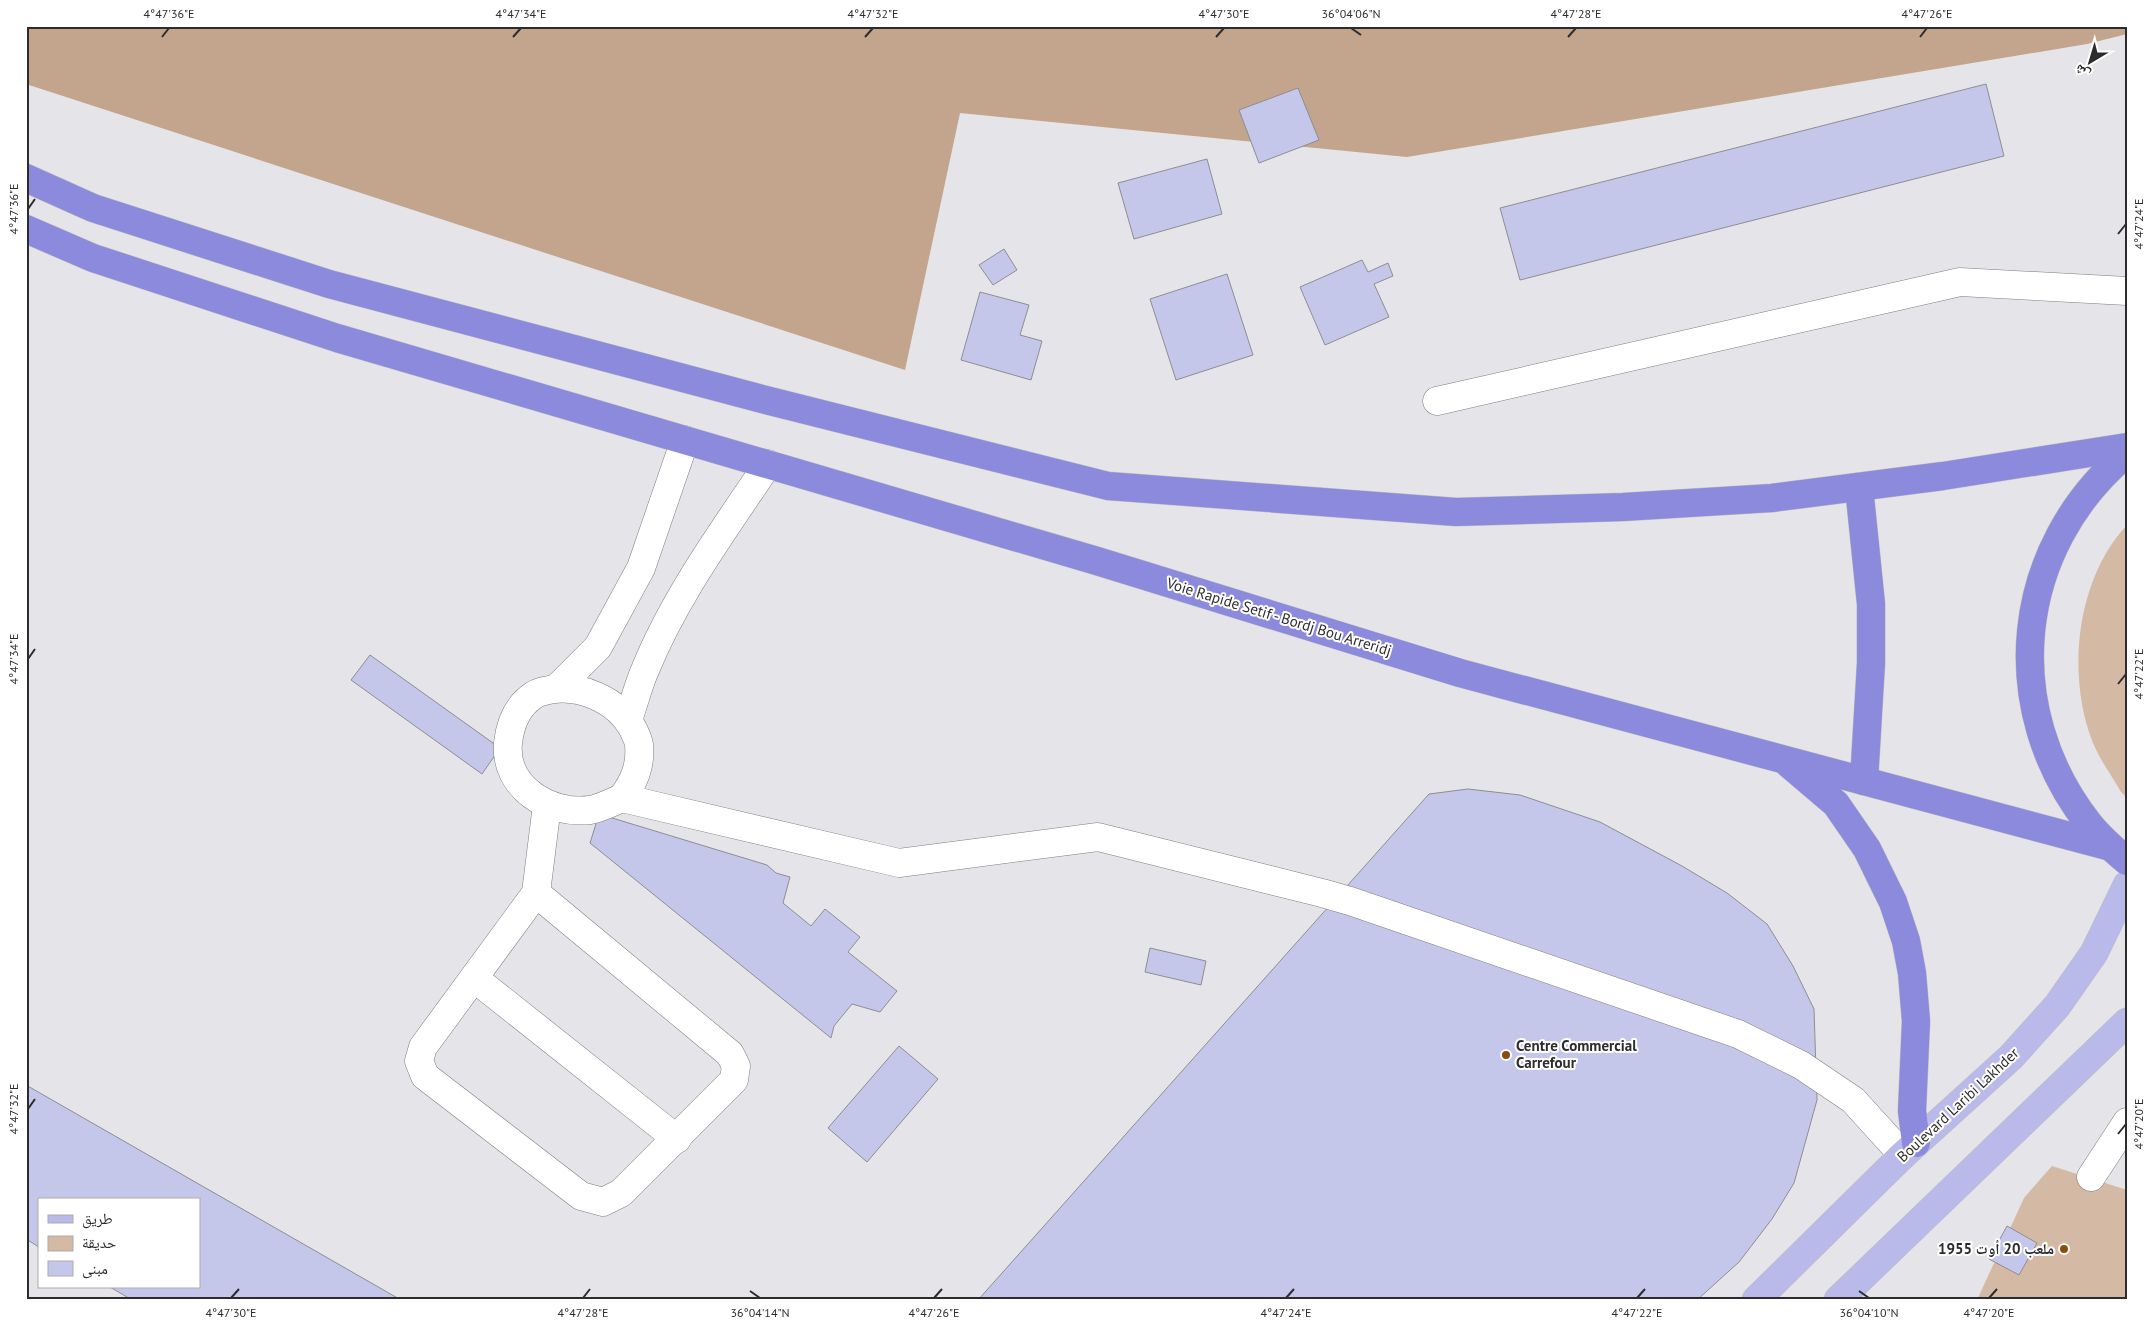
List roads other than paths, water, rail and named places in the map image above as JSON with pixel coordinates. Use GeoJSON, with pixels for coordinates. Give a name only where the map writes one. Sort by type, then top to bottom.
{"type":"FeatureCollection","features":[{"type":"Feature","properties":{"kind":"highway"},"geometry":{"type":"LineString","coordinates":[[26,178],[93,208],[329,284],[762,399],[1108,486],[1456,512],[1623,506],[1772,498],[2127,447]]}},
{"type":"Feature","properties":{"kind":"highway","name":"Voie Rapide Setif - Bordj Bou Arreridj"},"geometry":{"type":"LineString","coordinates":[[26,229],[93,258],[337,338],[1097,561],[1460,673],[1864,781],[2119,854]]}},
{"type":"Feature","properties":{"kind":"highway"},"geometry":{"type":"LineString","coordinates":[[2119,854],[2090,825],[2072,800],[2044,746],[2036,716],[2029,655],[2036,595],[2045,565],[2058,538],[2073,511],[2092,487],[2127,453]]}},
{"type":"Feature","properties":{"kind":"highway"},"geometry":{"type":"LineString","coordinates":[[1859,487],[1871,604],[1871,673],[1864,781]]}},
{"type":"Feature","properties":{"kind":"highway"},"geometry":{"type":"LineString","coordinates":[[1784,760],[1836,804],[1867,849],[1893,902],[1906,940],[1912,973],[1916,1020],[1910,1149]]}},
{"type":"Feature","properties":{"kind":"main road","name":"Boulevard Laribi Lakhder"},"geometry":{"type":"LineString","coordinates":[[1756,1300],[1910,1149],[2011,1057],[2057,1006],[2094,953],[2127,885]]}},
{"type":"Feature","properties":{"kind":"main road"},"geometry":{"type":"LineString","coordinates":[[1838,1300],[2127,1022]]}},
{"type":"Feature","properties":{"kind":"street"},"geometry":{"type":"LineString","coordinates":[[1437,401],[1960,282],[2127,291]]}},
{"type":"Feature","properties":{"kind":"street"},"geometry":{"type":"LineString","coordinates":[[558,687],[598,646],[640,568],[685,440]]}},
{"type":"Feature","properties":{"kind":"street"},"geometry":{"type":"LineString","coordinates":[[628,720],[645,670],[676,608],[707,556],[768,464]]}},
{"type":"Feature","properties":{"kind":"street"},"geometry":{"type":"LineString","coordinates":[[558,687],[579,690],[606,701],[628,720],[640,744],[638,769],[633,783],[622,798],[591,810],[565,810],[547,805],[530,794],[514,775],[507,755],[509,729],[518,710],[534,694],[558,687]]}},
{"type":"Feature","properties":{"kind":"street"},"geometry":{"type":"LineString","coordinates":[[622,798],[899,862],[1098,837],[1350,901],[1738,1034],[1801,1065],[1853,1100],[1910,1149]]}},
{"type":"Feature","properties":{"kind":"street"},"geometry":{"type":"LineString","coordinates":[[536,893],[730,1054],[736,1066],[734,1080],[677,1139],[621,1193],[603,1202],[581,1196],[425,1076],[419,1062],[423,1048],[536,893],[547,805]]}},
{"type":"Feature","properties":{"kind":"street"},"geometry":{"type":"LineString","coordinates":[[474,978],[677,1139]]}},
{"type":"Feature","properties":{"kind":"street"},"geometry":{"type":"LineString","coordinates":[[2090,1177],[2127,1122]]}},
{"type":"Feature","properties":{"kind":"place","name":"Centre Commercial Carrefour"},"geometry":{"type":"Point","coordinates":[1506,1055]}},
{"type":"Feature","properties":{"kind":"place","name":"ملعب 20 أوت 1955"},"geometry":{"type":"Point","coordinates":[2064,1249]}}]}
